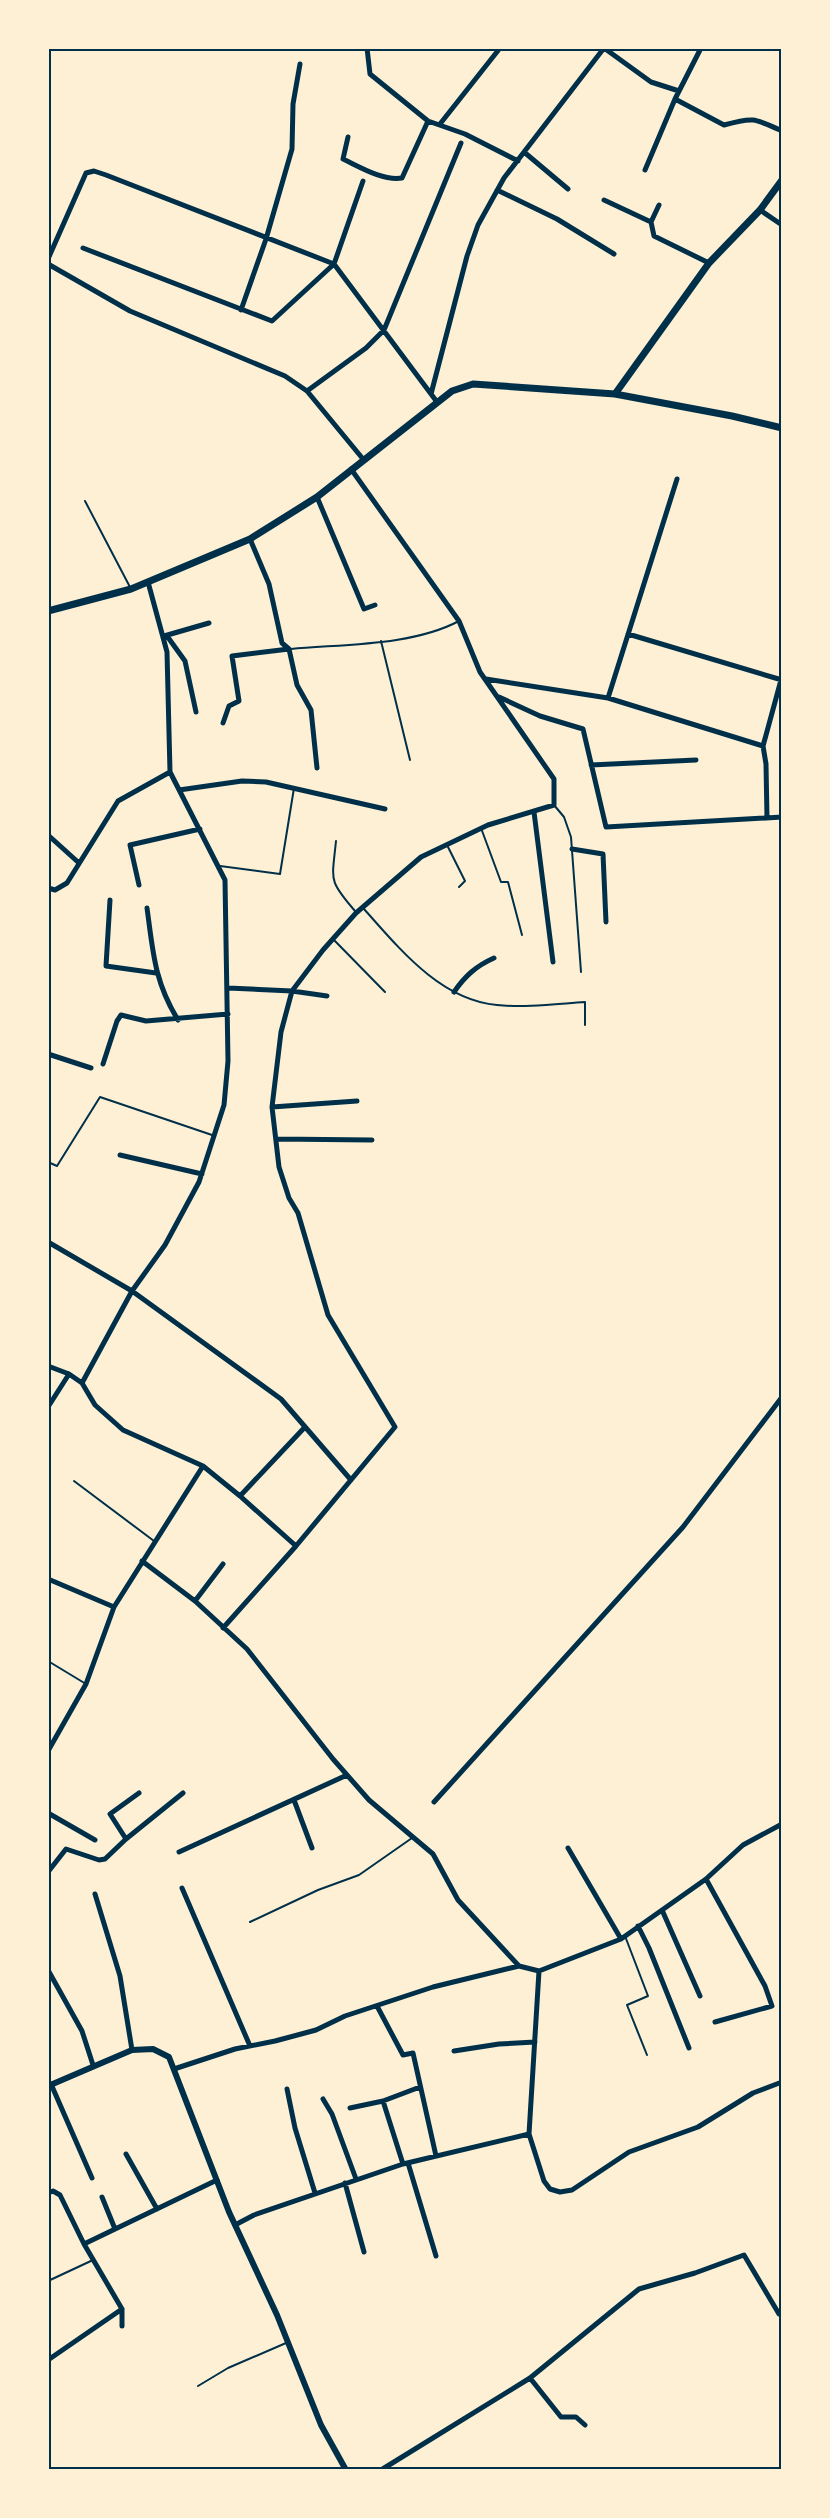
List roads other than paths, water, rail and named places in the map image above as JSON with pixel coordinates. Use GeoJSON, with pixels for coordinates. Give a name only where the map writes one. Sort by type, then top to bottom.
{"type":"FeatureCollection","features":[{"type":"Feature","properties":{"kind":"main road"},"geometry":{"type":"LineString","coordinates":[[615,394],[709,263],[760,210],[782,180]]}},
{"type":"Feature","properties":{"kind":"main road"},"geometry":{"type":"LineString","coordinates":[[48,611],[131,589],[250,539],[317,497],[452,391],[473,384],[615,394],[782,428]]}},
{"type":"Feature","properties":{"kind":"street"},"geometry":{"type":"LineString","coordinates":[[367,48],[370,74],[428,121],[465,134],[518,161]]}},
{"type":"Feature","properties":{"kind":"street"},"geometry":{"type":"LineString","coordinates":[[440,124],[500,48]]}},
{"type":"Feature","properties":{"kind":"street"},"geometry":{"type":"LineString","coordinates":[[431,394],[467,256],[478,225],[497,190],[524,152],[604,48],[651,82],[679,91]]}},
{"type":"Feature","properties":{"kind":"street"},"geometry":{"type":"LineString","coordinates":[[645,170],[675,99],[701,48]]}},
{"type":"Feature","properties":{"kind":"street"},"geometry":{"type":"LineString","coordinates":[[240,310],[266,239],[292,149],[293,104],[300,64]]}},
{"type":"Feature","properties":{"kind":"street"},"geometry":{"type":"LineString","coordinates":[[675,99],[724,125],[749,118],[757,119],[782,131]]}},
{"type":"Feature","properties":{"kind":"street"},"geometry":{"type":"LineString","coordinates":[[348,137],[343,159],[394,180],[402,178],[428,121]]}},
{"type":"Feature","properties":{"kind":"street"},"geometry":{"type":"LineString","coordinates":[[307,391],[366,348],[384,330],[461,143]]}},
{"type":"Feature","properties":{"kind":"street"},"geometry":{"type":"LineString","coordinates":[[524,152],[568,189]]}},
{"type":"Feature","properties":{"kind":"street"},"geometry":{"type":"LineString","coordinates":[[48,259],[86,173],[89,170],[106,175],[334,264],[438,402]]}},
{"type":"Feature","properties":{"kind":"street"},"geometry":{"type":"LineString","coordinates":[[83,248],[272,321],[334,264],[363,181]]}},
{"type":"Feature","properties":{"kind":"street"},"geometry":{"type":"LineString","coordinates":[[497,190],[557,219],[614,254]]}},
{"type":"Feature","properties":{"kind":"street"},"geometry":{"type":"LineString","coordinates":[[604,200],[651,222]]}},
{"type":"Feature","properties":{"kind":"street"},"geometry":{"type":"LineString","coordinates":[[659,205],[651,222],[654,236],[709,263]]}},
{"type":"Feature","properties":{"kind":"street"},"geometry":{"type":"LineString","coordinates":[[760,210],[782,225]]}},
{"type":"Feature","properties":{"kind":"street"},"geometry":{"type":"LineString","coordinates":[[48,264],[130,311],[285,376],[307,391],[363,459]]}},
{"type":"Feature","properties":{"kind":"street"},"geometry":{"type":"LineString","coordinates":[[223,1628],[296,1546],[396,1427],[328,1315],[298,1213],[289,1198],[282,1177],[272,1107],[281,1032],[292,991],[356,913],[421,857],[481,828],[554,806],[554,779],[480,672],[459,621],[351,469]]}},
{"type":"Feature","properties":{"kind":"street"},"geometry":{"type":"LineString","coordinates":[[608,698],[677,479]]}},
{"type":"Feature","properties":{"kind":"street"},"geometry":{"type":"LineString","coordinates":[[317,497],[364,609],[375,605]]}},
{"type":"Feature","properties":{"kind":"street"},"geometry":{"type":"LineString","coordinates":[[250,539],[269,584],[282,643],[289,649],[297,685],[311,710],[317,768]]}},
{"type":"Feature","properties":{"kind":"street"},"geometry":{"type":"LineString","coordinates":[[82,1383],[132,1292],[165,1245],[202,1174],[224,1106],[228,1061],[225,880],[170,772],[167,652],[165,636],[148,582]]}},
{"type":"Feature","properties":{"kind":"street"},"geometry":{"type":"LineString","coordinates":[[165,636],[209,623]]}},
{"type":"Feature","properties":{"kind":"street"},"geometry":{"type":"LineString","coordinates":[[628,634],[782,680],[763,746],[766,764],[767,818]]}},
{"type":"Feature","properties":{"kind":"street"},"geometry":{"type":"LineString","coordinates":[[165,636],[185,661],[196,712]]}},
{"type":"Feature","properties":{"kind":"street"},"geometry":{"type":"LineString","coordinates":[[222,723],[230,706],[239,701],[232,656],[289,649]]}},
{"type":"Feature","properties":{"kind":"street"},"geometry":{"type":"LineString","coordinates":[[486,679],[608,698],[763,746]]}},
{"type":"Feature","properties":{"kind":"street"},"geometry":{"type":"LineString","coordinates":[[497,696],[540,716],[583,729],[606,827],[782,817]]}},
{"type":"Feature","properties":{"kind":"street"},"geometry":{"type":"LineString","coordinates":[[591,765],[696,760]]}},
{"type":"Feature","properties":{"kind":"street"},"geometry":{"type":"LineString","coordinates":[[48,888],[55,890],[67,883],[118,801],[170,772]]}},
{"type":"Feature","properties":{"kind":"street"},"geometry":{"type":"LineString","coordinates":[[179,790],[242,781],[266,782],[385,809]]}},
{"type":"Feature","properties":{"kind":"street"},"geometry":{"type":"LineString","coordinates":[[534,812],[553,962]]}},
{"type":"Feature","properties":{"kind":"street"},"geometry":{"type":"LineString","coordinates":[[139,885],[129,845],[200,830]]}},
{"type":"Feature","properties":{"kind":"street"},"geometry":{"type":"LineString","coordinates":[[48,835],[79,862]]}},
{"type":"Feature","properties":{"kind":"street"},"geometry":{"type":"LineString","coordinates":[[572,849],[603,854],[606,922]]}},
{"type":"Feature","properties":{"kind":"street"},"geometry":{"type":"LineString","coordinates":[[110,900],[106,966],[156,973]]}},
{"type":"Feature","properties":{"kind":"street"},"geometry":{"type":"LineString","coordinates":[[147,908],[156,973],[167,1002],[178,1020]]}},
{"type":"Feature","properties":{"kind":"street"},"geometry":{"type":"LineString","coordinates":[[454,992],[464,977],[476,967],[494,958]]}},
{"type":"Feature","properties":{"kind":"street"},"geometry":{"type":"LineString","coordinates":[[228,988],[292,991],[327,996]]}},
{"type":"Feature","properties":{"kind":"street"},"geometry":{"type":"LineString","coordinates":[[103,1064],[121,1015],[146,1021],[228,1014]]}},
{"type":"Feature","properties":{"kind":"street"},"geometry":{"type":"LineString","coordinates":[[48,1054],[91,1068]]}},
{"type":"Feature","properties":{"kind":"street"},"geometry":{"type":"LineString","coordinates":[[272,1107],[357,1101]]}},
{"type":"Feature","properties":{"kind":"street"},"geometry":{"type":"LineString","coordinates":[[276,1139],[372,1140]]}},
{"type":"Feature","properties":{"kind":"street"},"geometry":{"type":"LineString","coordinates":[[120,1155],[202,1174]]}},
{"type":"Feature","properties":{"kind":"street"},"geometry":{"type":"LineString","coordinates":[[48,1242],[132,1292],[280,1399],[351,1480]]}},
{"type":"Feature","properties":{"kind":"street"},"geometry":{"type":"LineString","coordinates":[[48,1366],[69,1374],[82,1383],[95,1405],[123,1430],[203,1466],[296,1546]]}},
{"type":"Feature","properties":{"kind":"street"},"geometry":{"type":"LineString","coordinates":[[48,1407],[69,1374]]}},
{"type":"Feature","properties":{"kind":"street"},"geometry":{"type":"LineString","coordinates":[[434,1802],[683,1527],[782,1397]]}},
{"type":"Feature","properties":{"kind":"street"},"geometry":{"type":"LineString","coordinates":[[240,1496],[305,1427]]}},
{"type":"Feature","properties":{"kind":"street"},"geometry":{"type":"LineString","coordinates":[[48,1750],[51,1739],[86,1684],[114,1607],[203,1466]]}},
{"type":"Feature","properties":{"kind":"street"},"geometry":{"type":"LineString","coordinates":[[142,1561],[195,1601],[247,1649],[369,1800],[411,1838],[433,1854],[458,1900],[519,1966]]}},
{"type":"Feature","properties":{"kind":"street"},"geometry":{"type":"LineString","coordinates":[[195,1601],[223,1564]]}},
{"type":"Feature","properties":{"kind":"street"},"geometry":{"type":"LineString","coordinates":[[48,1579],[114,1607]]}},
{"type":"Feature","properties":{"kind":"street"},"geometry":{"type":"LineString","coordinates":[[179,1852],[347,1775]]}},
{"type":"Feature","properties":{"kind":"street"},"geometry":{"type":"LineString","coordinates":[[126,1839],[110,1814],[139,1793]]}},
{"type":"Feature","properties":{"kind":"street"},"geometry":{"type":"LineString","coordinates":[[48,1872],[66,1849],[99,1860],[105,1859],[183,1793]]}},
{"type":"Feature","properties":{"kind":"street"},"geometry":{"type":"LineString","coordinates":[[294,1800],[312,1848]]}},
{"type":"Feature","properties":{"kind":"street"},"geometry":{"type":"LineString","coordinates":[[48,1813],[95,1840]]}},
{"type":"Feature","properties":{"kind":"street"},"geometry":{"type":"LineString","coordinates":[[174,2069],[235,2049],[275,2042],[316,2030],[345,2016],[433,1987],[519,1966],[539,1971],[623,1938],[706,1879],[743,1845],[782,1824]]}},
{"type":"Feature","properties":{"kind":"street"},"geometry":{"type":"LineString","coordinates":[[568,1848],[623,1938]]}},
{"type":"Feature","properties":{"kind":"street"},"geometry":{"type":"LineString","coordinates":[[706,1879],[765,1986],[772,2006],[715,2022]]}},
{"type":"Feature","properties":{"kind":"street"},"geometry":{"type":"LineString","coordinates":[[182,1888],[250,2046]]}},
{"type":"Feature","properties":{"kind":"street"},"geometry":{"type":"LineString","coordinates":[[95,1894],[120,1976],[132,2050]]}},
{"type":"Feature","properties":{"kind":"street"},"geometry":{"type":"LineString","coordinates":[[662,1910],[700,1996]]}},
{"type":"Feature","properties":{"kind":"street"},"geometry":{"type":"LineString","coordinates":[[638,1926],[689,2049]]}},
{"type":"Feature","properties":{"kind":"street"},"geometry":{"type":"LineString","coordinates":[[48,1970],[82,2031],[93,2065]]}},
{"type":"Feature","properties":{"kind":"street"},"geometry":{"type":"LineString","coordinates":[[539,1971],[529,2134],[544,2181],[550,2189],[560,2193],[572,2190],[629,2152],[698,2127],[753,2093],[782,2082]]}},
{"type":"Feature","properties":{"kind":"street"},"geometry":{"type":"LineString","coordinates":[[377,2006],[403,2055],[413,2053],[436,2156]]}},
{"type":"Feature","properties":{"kind":"street"},"geometry":{"type":"LineString","coordinates":[[454,2051],[499,2044],[535,2042]]}},
{"type":"Feature","properties":{"kind":"street"},"geometry":{"type":"LineString","coordinates":[[92,2178],[49,2085],[132,2050],[153,2049],[169,2057],[235,2225],[289,2342],[321,2425],[346,2470]]}},
{"type":"Feature","properties":{"kind":"street"},"geometry":{"type":"LineString","coordinates":[[350,2108],[383,2101],[420,2087]]}},
{"type":"Feature","properties":{"kind":"street"},"geometry":{"type":"LineString","coordinates":[[287,2089],[295,2128],[315,2193]]}},
{"type":"Feature","properties":{"kind":"street"},"geometry":{"type":"LineString","coordinates":[[323,2099],[332,2114],[356,2179]]}},
{"type":"Feature","properties":{"kind":"street"},"geometry":{"type":"LineString","coordinates":[[383,2101],[436,2256]]}},
{"type":"Feature","properties":{"kind":"street"},"geometry":{"type":"LineString","coordinates":[[235,2225],[254,2215],[406,2163],[529,2134]]}},
{"type":"Feature","properties":{"kind":"street"},"geometry":{"type":"LineString","coordinates":[[126,2154],[157,2209]]}},
{"type":"Feature","properties":{"kind":"street"},"geometry":{"type":"LineString","coordinates":[[84,2244],[217,2180]]}},
{"type":"Feature","properties":{"kind":"street"},"geometry":{"type":"LineString","coordinates":[[345,2183],[364,2252]]}},
{"type":"Feature","properties":{"kind":"street"},"geometry":{"type":"LineString","coordinates":[[48,2193],[53,2192],[60,2195],[84,2244],[122,2309],[122,2326]]}},
{"type":"Feature","properties":{"kind":"street"},"geometry":{"type":"LineString","coordinates":[[102,2197],[115,2229]]}},
{"type":"Feature","properties":{"kind":"street"},"geometry":{"type":"LineString","coordinates":[[381,2470],[530,2378],[642,2288],[695,2273],[744,2255],[779,2314]]}},
{"type":"Feature","properties":{"kind":"street"},"geometry":{"type":"LineString","coordinates":[[48,2360],[122,2309]]}},
{"type":"Feature","properties":{"kind":"street"},"geometry":{"type":"LineString","coordinates":[[530,2378],[561,2417],[576,2417],[585,2424]]}},
{"type":"Feature","properties":{"kind":"lane"},"geometry":{"type":"LineString","coordinates":[[85,501],[131,589]]}},
{"type":"Feature","properties":{"kind":"lane"},"geometry":{"type":"LineString","coordinates":[[289,649],[381,641],[443,629],[459,621]]}},
{"type":"Feature","properties":{"kind":"lane"},"geometry":{"type":"LineString","coordinates":[[381,641],[410,760]]}},
{"type":"Feature","properties":{"kind":"lane"},"geometry":{"type":"LineString","coordinates":[[218,866],[280,874],[294,788]]}},
{"type":"Feature","properties":{"kind":"lane"},"geometry":{"type":"LineString","coordinates":[[554,806],[564,817],[571,837],[581,972]]}},
{"type":"Feature","properties":{"kind":"lane"},"geometry":{"type":"LineString","coordinates":[[481,828],[501,882],[508,882],[522,935]]}},
{"type":"Feature","properties":{"kind":"lane"},"geometry":{"type":"LineString","coordinates":[[336,841],[333,879],[335,887],[356,913]]}},
{"type":"Feature","properties":{"kind":"lane"},"geometry":{"type":"LineString","coordinates":[[447,845],[465,881],[459,887]]}},
{"type":"Feature","properties":{"kind":"lane"},"geometry":{"type":"LineString","coordinates":[[363,908],[396,945],[430,976],[454,992],[495,1005],[538,1006],[585,1002],[585,1025]]}},
{"type":"Feature","properties":{"kind":"lane"},"geometry":{"type":"LineString","coordinates":[[333,939],[385,992]]}},
{"type":"Feature","properties":{"kind":"lane"},"geometry":{"type":"LineString","coordinates":[[48,1162],[57,1166],[100,1097],[215,1136]]}},
{"type":"Feature","properties":{"kind":"lane"},"geometry":{"type":"LineString","coordinates":[[74,1481],[154,1541]]}},
{"type":"Feature","properties":{"kind":"lane"},"geometry":{"type":"LineString","coordinates":[[48,1661],[86,1684]]}},
{"type":"Feature","properties":{"kind":"lane"},"geometry":{"type":"LineString","coordinates":[[250,1922],[318,1890],[359,1875],[411,1838]]}},
{"type":"Feature","properties":{"kind":"lane"},"geometry":{"type":"LineString","coordinates":[[623,1938],[648,1996],[627,2005],[646,2055]]}},
{"type":"Feature","properties":{"kind":"lane"},"geometry":{"type":"LineString","coordinates":[[48,2281],[93,2260]]}},
{"type":"Feature","properties":{"kind":"lane"},"geometry":{"type":"LineString","coordinates":[[198,2386],[228,2368],[289,2342]]}}]}
